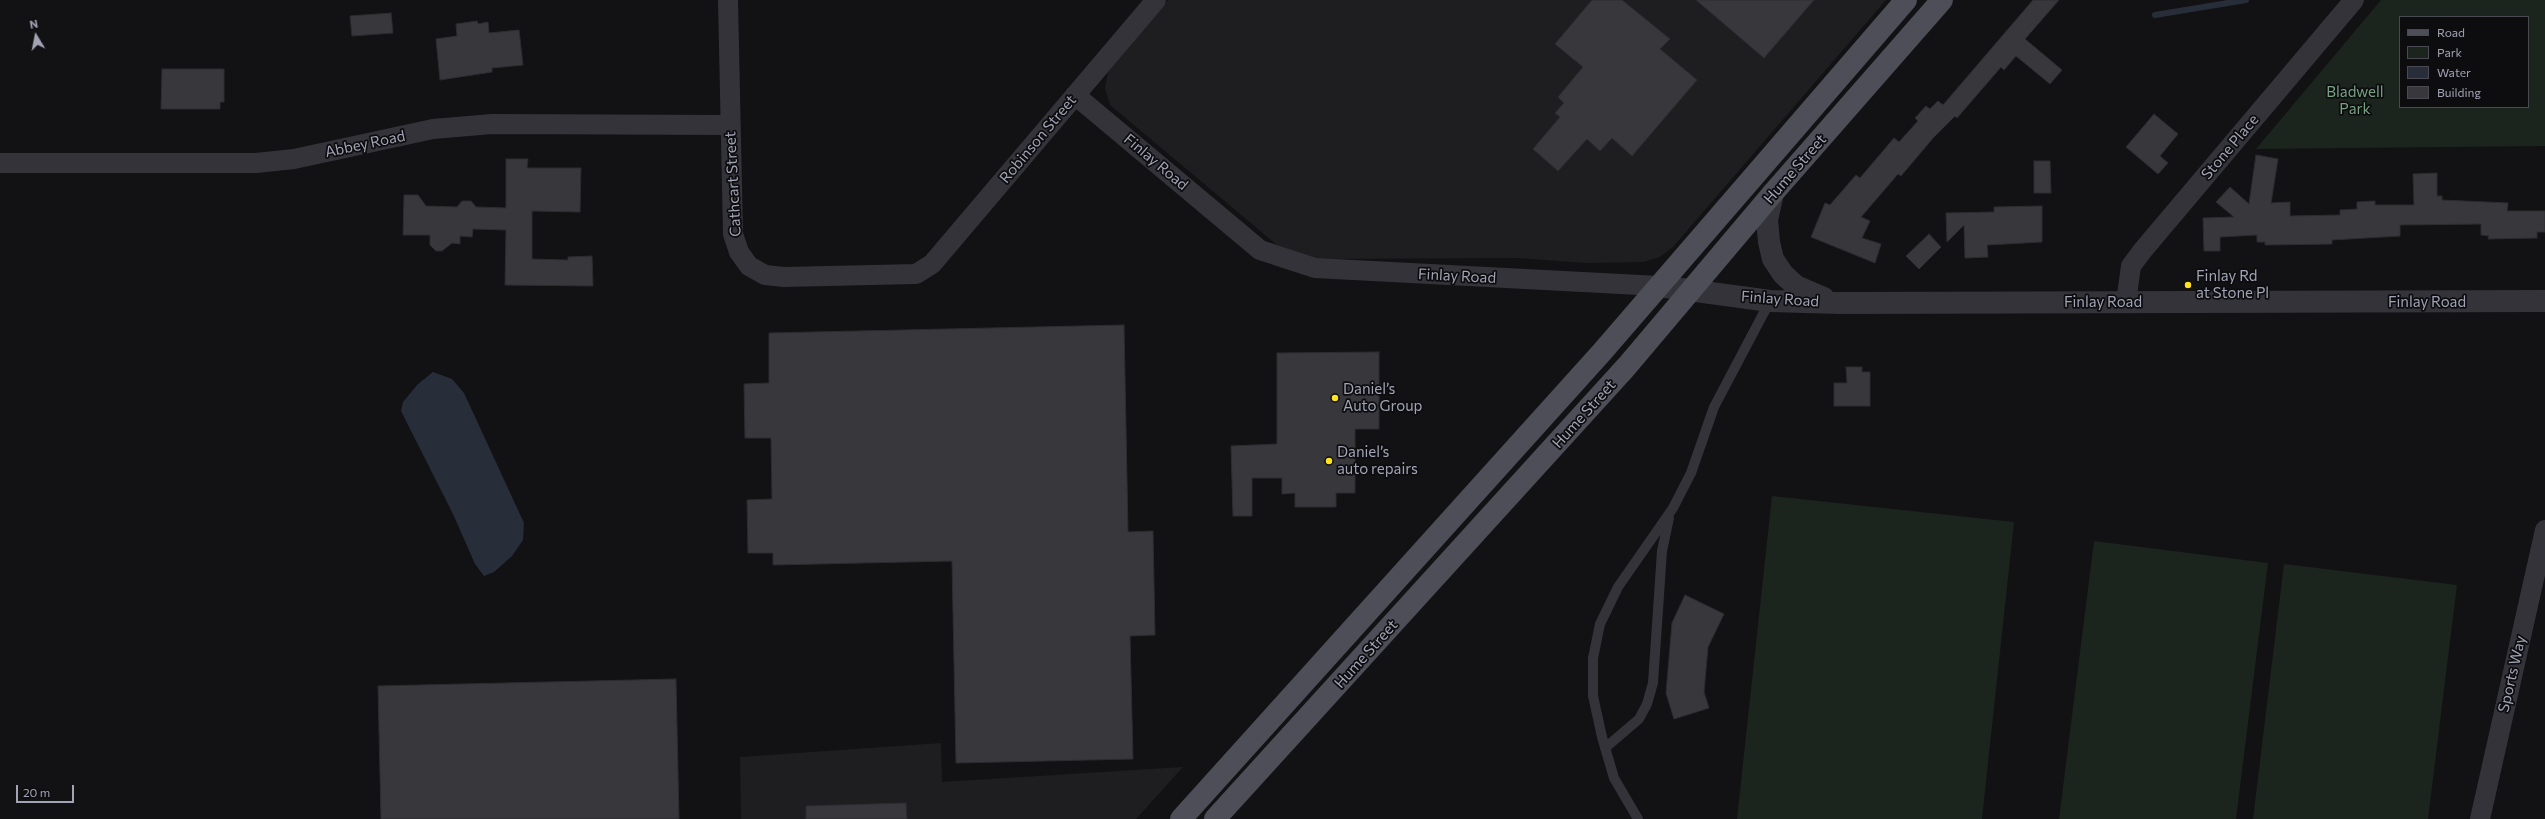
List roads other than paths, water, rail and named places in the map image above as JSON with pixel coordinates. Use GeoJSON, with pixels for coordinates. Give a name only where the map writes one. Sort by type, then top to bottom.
{"type":"FeatureCollection","features":[{"type":"Feature","properties":{"kind":"main road","name":"Hume Street"},"geometry":{"type":"LineString","coordinates":[[1181,819],[1597,358],[1906,0]]}},
{"type":"Feature","properties":{"kind":"main road","name":"Hume Street"},"geometry":{"type":"LineString","coordinates":[[1214,819],[1622,372],[1692,291],[1773,193],[1942,0]]}},
{"type":"Feature","properties":{"kind":"street","name":"Cathcart Street"},"geometry":{"type":"LineString","coordinates":[[728,0],[733,234],[739,252],[749,266],[765,275],[784,277],[916,274]]}},
{"type":"Feature","properties":{"kind":"street","name":"Robinson Street"},"geometry":{"type":"LineString","coordinates":[[916,274],[932,264],[948,247],[1156,0]]}},
{"type":"Feature","properties":{"kind":"street","name":"Stone Place"},"geometry":{"type":"LineString","coordinates":[[2126,302],[2131,266],[2143,250],[2354,0]]}},
{"type":"Feature","properties":{"kind":"street","name":"Finlay Road"},"geometry":{"type":"LineString","coordinates":[[1075,95],[1260,250],[1315,268],[1659,286],[1770,301],[1840,303],[2545,301]]}},
{"type":"Feature","properties":{"kind":"street","name":"Abbey Road"},"geometry":{"type":"LineString","coordinates":[[0,163],[256,163],[294,159],[433,129],[478,125],[730,125]]}},
{"type":"Feature","properties":{"kind":"street"},"geometry":{"type":"LineString","coordinates":[[1773,193],[1768,220],[1769,242],[1773,259],[1783,274],[1796,286],[1815,296],[1840,303]]}},
{"type":"Feature","properties":{"kind":"street","name":"Sports Way"},"geometry":{"type":"LineString","coordinates":[[2480,819],[2545,530]]}},
{"type":"Feature","properties":{"kind":"lane"},"geometry":{"type":"LineString","coordinates":[[1638,819],[1614,778],[1605,748],[1594,696],[1593,658],[1600,624],[1618,587],[1670,512],[1691,473],[1714,407],[1770,301]]}},
{"type":"Feature","properties":{"kind":"lane"},"geometry":{"type":"LineString","coordinates":[[1605,748],[1639,719],[1647,704],[1653,683],[1662,551],[1670,512]]}},
{"type":"Feature","properties":{"kind":"water"},"geometry":{"type":"Polygon","coordinates":[[[433,372],[452,379],[464,393],[524,523],[523,540],[512,556],[494,572],[484,576],[475,564],[453,514],[401,411],[403,402],[418,384],[433,372]]]}},
{"type":"Feature","properties":{"kind":"waterway"},"geometry":{"type":"LineString","coordinates":[[2155,15],[2246,0]]}},
{"type":"Feature","properties":{"kind":"place","name":"Finlay Rd at Stone Pl"},"geometry":{"type":"Point","coordinates":[2188,285]}},
{"type":"Feature","properties":{"kind":"place","name":"Daniel’s Auto Group"},"geometry":{"type":"Point","coordinates":[1335,398]}},
{"type":"Feature","properties":{"kind":"place","name":"Daniel’s auto repairs"},"geometry":{"type":"Point","coordinates":[1329,461]}},
{"type":"Feature","properties":{"kind":"park label","name":"Bladwell Park"},"geometry":{"type":"Point","coordinates":[2355,100]}}]}
